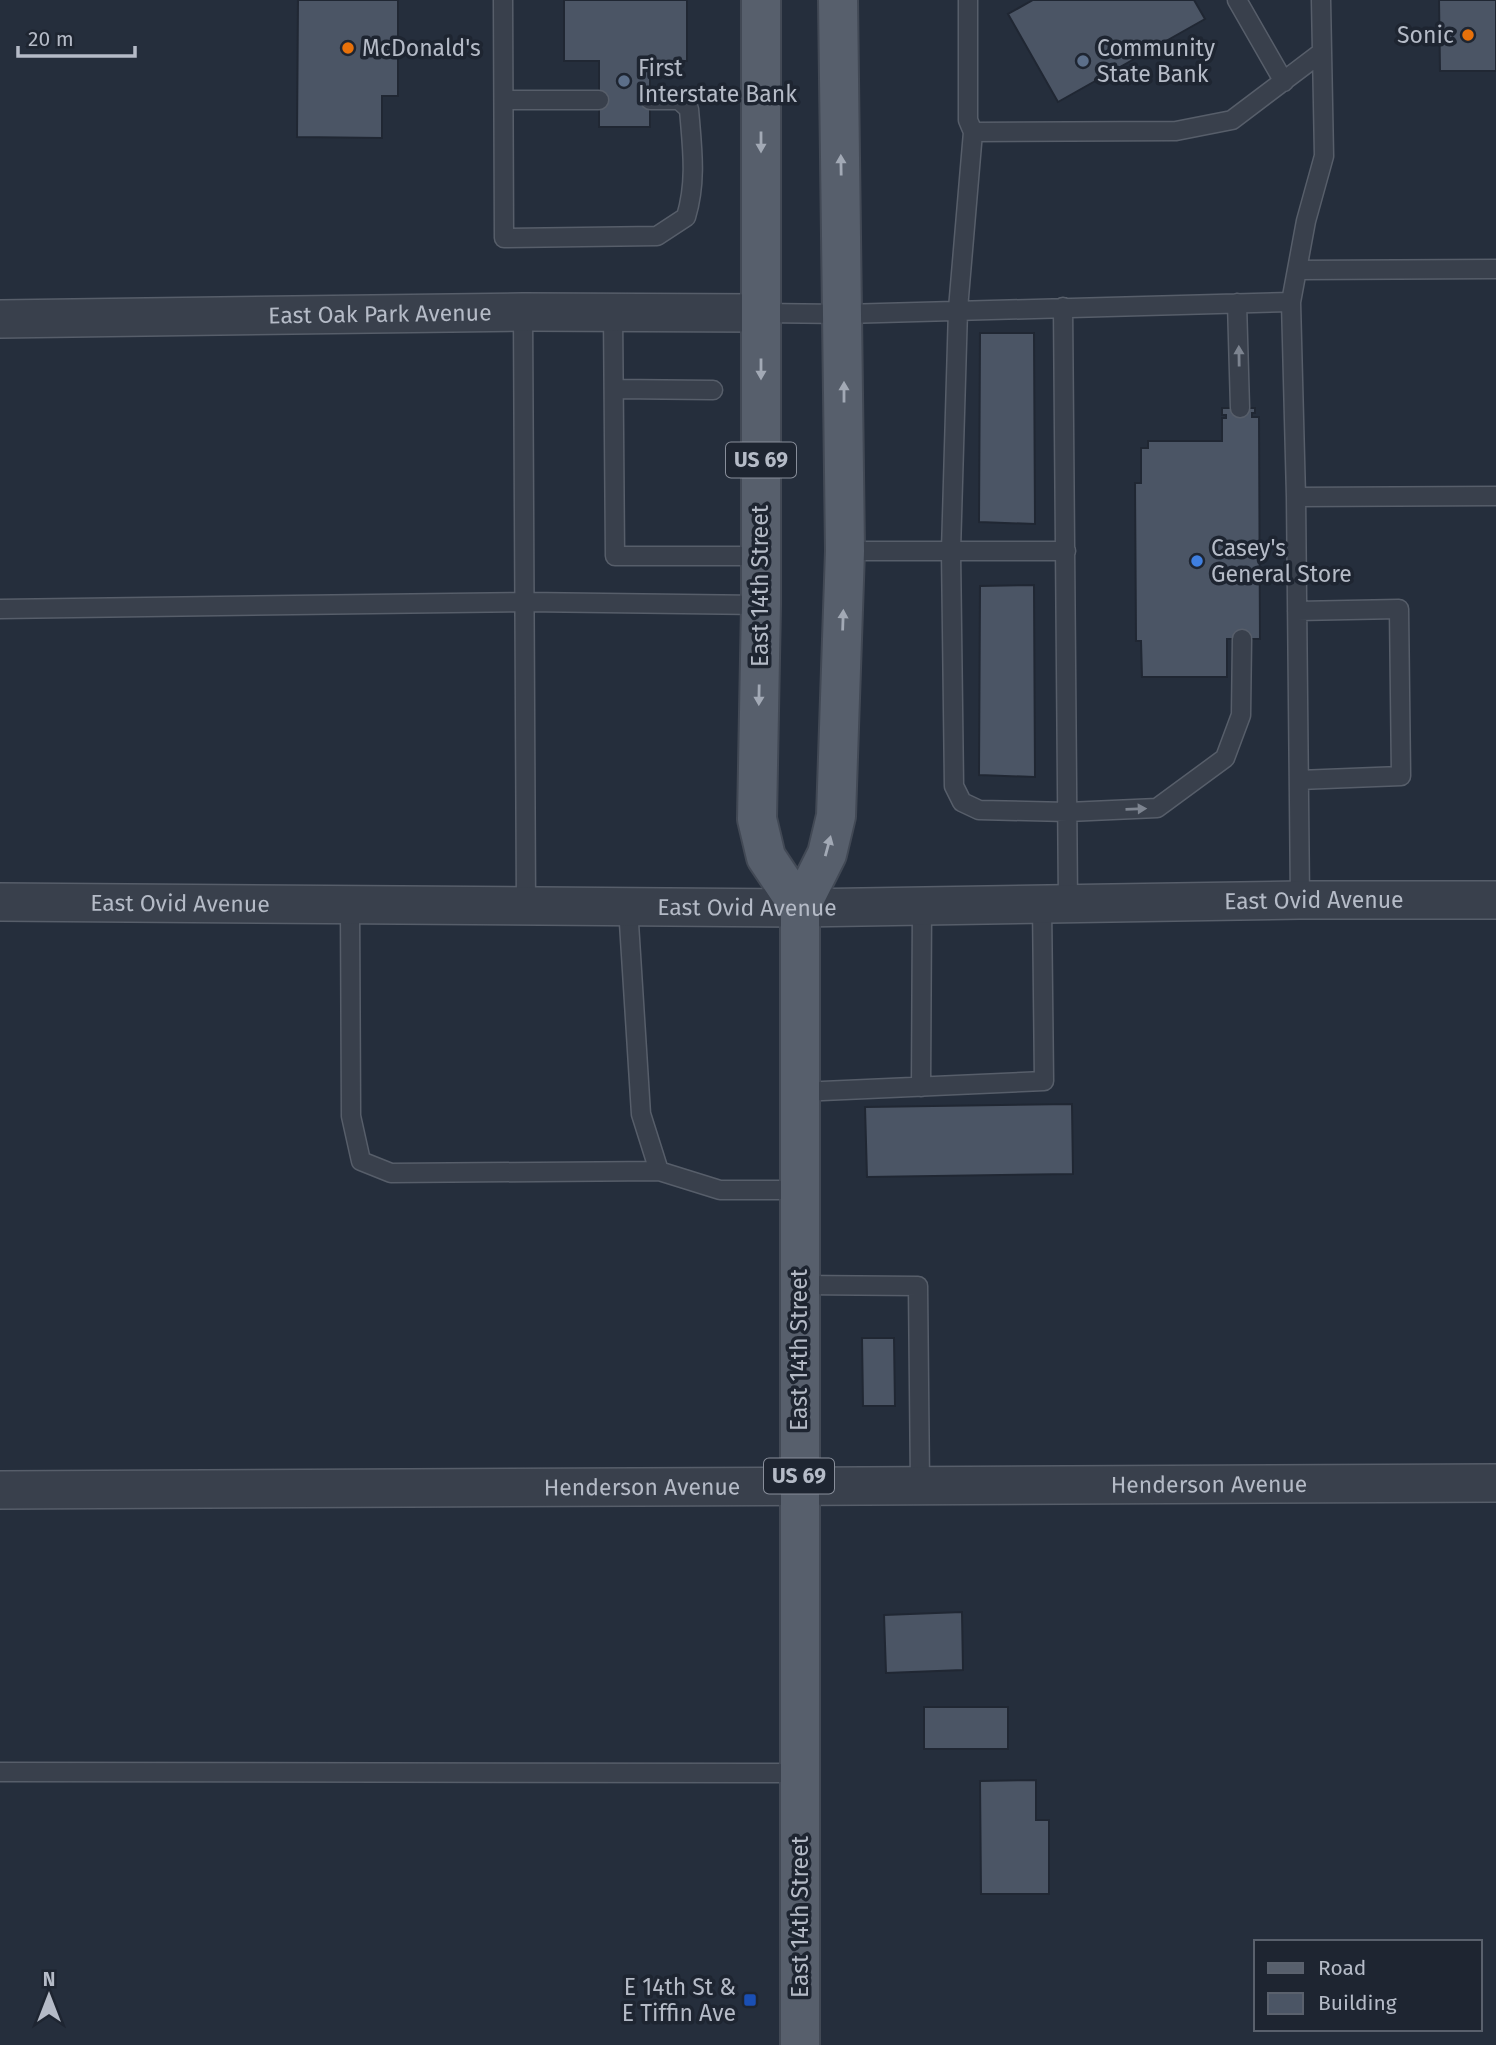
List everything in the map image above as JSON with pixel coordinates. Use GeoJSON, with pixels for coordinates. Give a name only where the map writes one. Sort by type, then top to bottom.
{"type":"FeatureCollection","features":[{"type":"Feature","properties":{"kind":"main road","name":"East 14th Street"},"geometry":{"type":"LineString","coordinates":[[761,0],[761,605],[757,819],[766,858],[800,908]]}},
{"type":"Feature","properties":{"kind":"main road","name":"East 14th Street"},"geometry":{"type":"LineString","coordinates":[[800,2045],[800,908],[827,854],[836,816],[845,551],[838,0]]}},
{"type":"Feature","properties":{"kind":"street","name":"East Oak Park Avenue"},"geometry":{"type":"LineString","coordinates":[[0,319],[523,312],[761,313]]}},
{"type":"Feature","properties":{"kind":"street","name":"East Ovid Avenue"},"geometry":{"type":"LineString","coordinates":[[0,902],[800,908],[1300,900],[1496,900]]}},
{"type":"Feature","properties":{"kind":"street","name":"Henderson Avenue"},"geometry":{"type":"LineString","coordinates":[[0,1490],[1496,1483]]}},
{"type":"Feature","properties":{"kind":"lane"},"geometry":{"type":"LineString","coordinates":[[503,0],[504,238],[657,236],[686,217],[693,196],[694,169],[689,109],[679,100],[650,100]]}},
{"type":"Feature","properties":{"kind":"lane"},"geometry":{"type":"LineString","coordinates":[[968,0],[968,120],[973,132],[958,309],[951,551],[954,786],[962,802],[979,810],[1157,808],[1225,758],[1241,715],[1242,639]]}},
{"type":"Feature","properties":{"kind":"lane"},"geometry":{"type":"LineString","coordinates":[[1237,0],[1284,82]]}},
{"type":"Feature","properties":{"kind":"lane"},"geometry":{"type":"LineString","coordinates":[[1300,900],[1291,302],[1306,221],[1324,156],[1321,0]]}},
{"type":"Feature","properties":{"kind":"lane"},"geometry":{"type":"LineString","coordinates":[[973,132],[1176,131],[1232,120],[1322,52]]}},
{"type":"Feature","properties":{"kind":"lane"},"geometry":{"type":"LineString","coordinates":[[504,100],[599,100]]}},
{"type":"Feature","properties":{"kind":"lane"},"geometry":{"type":"LineString","coordinates":[[1297,270],[1496,269]]}},
{"type":"Feature","properties":{"kind":"lane"},"geometry":{"type":"LineString","coordinates":[[761,313],[844,314],[1291,302]]}},
{"type":"Feature","properties":{"kind":"lane"},"geometry":{"type":"LineString","coordinates":[[1237,303],[1240,408]]}},
{"type":"Feature","properties":{"kind":"lane"},"geometry":{"type":"LineString","coordinates":[[800,1092],[1044,1081],[1055,904],[1068,811],[1063,307]]}},
{"type":"Feature","properties":{"kind":"lane"},"geometry":{"type":"LineString","coordinates":[[523,312],[526,906]]}},
{"type":"Feature","properties":{"kind":"lane"},"geometry":{"type":"LineString","coordinates":[[613,313],[615,556],[761,556]]}},
{"type":"Feature","properties":{"kind":"lane"},"geometry":{"type":"LineString","coordinates":[[615,389],[713,390]]}},
{"type":"Feature","properties":{"kind":"lane"},"geometry":{"type":"LineString","coordinates":[[1296,497],[1496,496]]}},
{"type":"Feature","properties":{"kind":"lane"},"geometry":{"type":"LineString","coordinates":[[845,551],[1066,551]]}},
{"type":"Feature","properties":{"kind":"lane"},"geometry":{"type":"LineString","coordinates":[[0,609],[526,603],[761,605]]}},
{"type":"Feature","properties":{"kind":"lane"},"geometry":{"type":"LineString","coordinates":[[1297,611],[1399,609],[1401,776],[1299,780]]}},
{"type":"Feature","properties":{"kind":"lane"},"geometry":{"type":"LineString","coordinates":[[350,905],[351,1116],[360,1161],[391,1173],[659,1171],[720,1190],[800,1190]]}},
{"type":"Feature","properties":{"kind":"lane"},"geometry":{"type":"LineString","coordinates":[[628,907],[641,1114],[659,1171]]}},
{"type":"Feature","properties":{"kind":"lane"},"geometry":{"type":"LineString","coordinates":[[921,1087],[922,907]]}},
{"type":"Feature","properties":{"kind":"lane"},"geometry":{"type":"LineString","coordinates":[[800,1284],[918,1286],[920,1485]]}},
{"type":"Feature","properties":{"kind":"lane"},"geometry":{"type":"LineString","coordinates":[[0,1772],[801,1773]]}},
{"type":"Feature","properties":{"kind":"building","name":"McDonald's"},"geometry":{"type":"Polygon","coordinates":[[[298,0],[398,0],[398,96],[382,96],[382,138],[297,137],[298,0]]]}},
{"type":"Feature","properties":{"kind":"building","name":"First Interstate Bank"},"geometry":{"type":"Polygon","coordinates":[[[564,0],[687,0],[687,61],[650,61],[650,127],[599,127],[599,61],[564,61],[564,0]]]}},
{"type":"Feature","properties":{"kind":"building","name":"Community State Bank"},"geometry":{"type":"Polygon","coordinates":[[[1033,0],[1194,0],[1205,19],[1058,102],[1008,14],[1033,0]]]}},
{"type":"Feature","properties":{"kind":"building","name":"Sonic"},"geometry":{"type":"Polygon","coordinates":[[[1439,0],[1496,0],[1496,71],[1440,71],[1439,0]]]}},
{"type":"Feature","properties":{"kind":"building"},"geometry":{"type":"Polygon","coordinates":[[[980,333],[1034,333],[1035,524],[979,522],[980,333]]]}},
{"type":"Feature","properties":{"kind":"building","name":"Casey's General Store"},"geometry":{"type":"Polygon","coordinates":[[[1222,408],[1255,408],[1252,417],[1259,417],[1260,639],[1227,639],[1227,677],[1142,677],[1141,641],[1136,641],[1135,483],[1141,483],[1141,448],[1148,448],[1148,441],[1222,441],[1222,418],[1226,418],[1226,415],[1222,415],[1222,408]]]}},
{"type":"Feature","properties":{"kind":"building"},"geometry":{"type":"Polygon","coordinates":[[[1034,585],[1035,777],[979,775],[980,586],[1034,585]]]}},
{"type":"Feature","properties":{"kind":"building"},"geometry":{"type":"Polygon","coordinates":[[[1072,1104],[1073,1174],[867,1177],[865,1107],[1072,1104]]]}},
{"type":"Feature","properties":{"kind":"building"},"geometry":{"type":"Polygon","coordinates":[[[862,1338],[894,1338],[895,1406],[863,1406],[862,1338]]]}},
{"type":"Feature","properties":{"kind":"building"},"geometry":{"type":"Polygon","coordinates":[[[962,1612],[963,1670],[886,1673],[884,1615],[962,1612]]]}},
{"type":"Feature","properties":{"kind":"building"},"geometry":{"type":"Polygon","coordinates":[[[924,1707],[1008,1707],[1008,1749],[924,1749],[924,1707]]]}},
{"type":"Feature","properties":{"kind":"building"},"geometry":{"type":"Polygon","coordinates":[[[1036,1780],[1036,1820],[1049,1820],[1049,1894],[981,1894],[980,1781],[1036,1780]]]}},
{"type":"Feature","properties":{"kind":"place","name":"Sonic"},"geometry":{"type":"Point","coordinates":[1468,35]}},
{"type":"Feature","properties":{"kind":"place","name":"McDonald's"},"geometry":{"type":"Point","coordinates":[348,48]}},
{"type":"Feature","properties":{"kind":"place","name":"Community State Bank"},"geometry":{"type":"Point","coordinates":[1083,61]}},
{"type":"Feature","properties":{"kind":"place","name":"First Interstate Bank"},"geometry":{"type":"Point","coordinates":[624,81]}},
{"type":"Feature","properties":{"kind":"place","name":"Casey's General Store"},"geometry":{"type":"Point","coordinates":[1197,561]}},
{"type":"Feature","properties":{"kind":"place","name":"E 14th St & E Tiffin Ave"},"geometry":{"type":"Point","coordinates":[750,2000]}}]}
